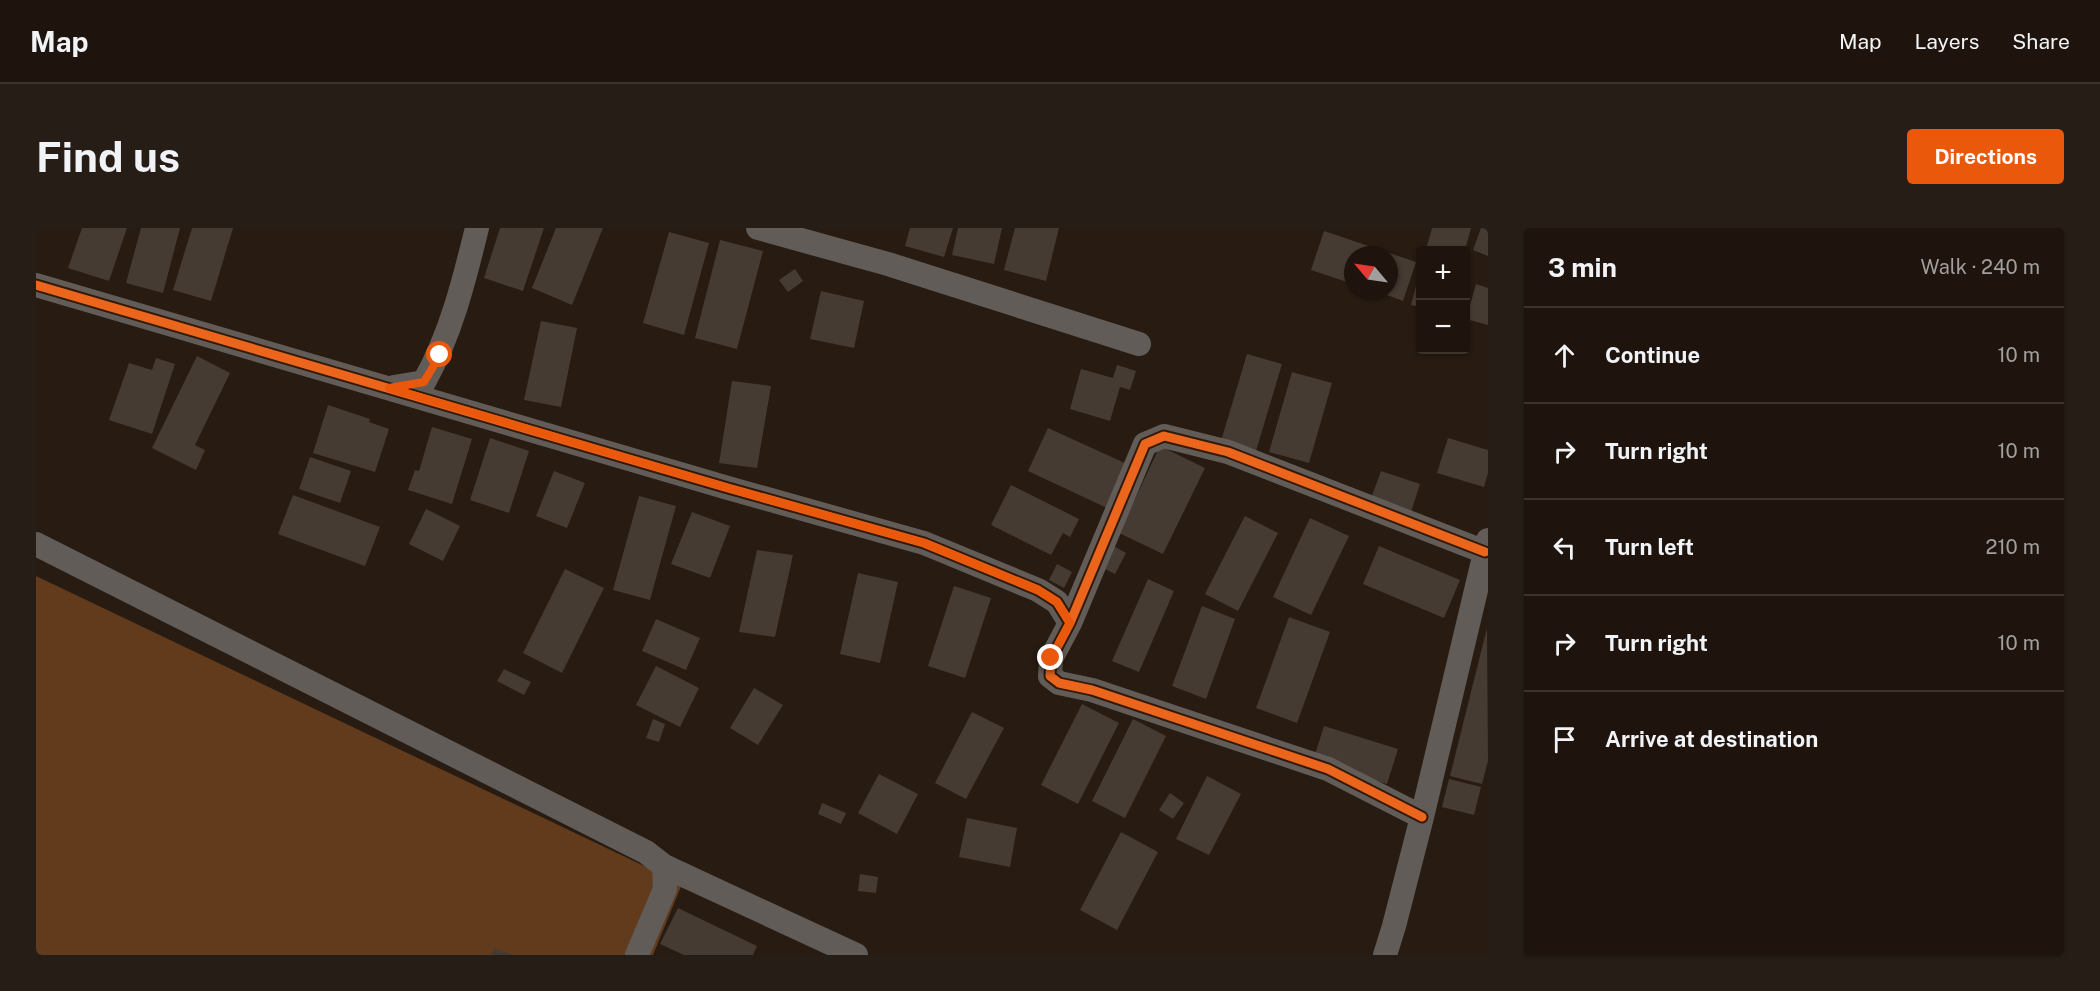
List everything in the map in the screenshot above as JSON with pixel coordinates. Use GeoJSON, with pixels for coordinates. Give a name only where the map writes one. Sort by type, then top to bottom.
{"type":"FeatureCollection","features":[{"type":"Feature","properties":{"kind":"street"},"geometry":{"type":"LineString","coordinates":[[389,388],[424,382],[440,355],[462,288],[477,228]]}},
{"type":"Feature","properties":{"kind":"street"},"geometry":{"type":"LineString","coordinates":[[759,228],[888,264],[1139,344]]}},
{"type":"Feature","properties":{"kind":"street"},"geometry":{"type":"LineString","coordinates":[[36,285],[728,488],[924,543],[1038,590],[1057,602],[1070,623]]}},
{"type":"Feature","properties":{"kind":"street"},"geometry":{"type":"LineString","coordinates":[[1384,955],[1394,927],[1422,817],[1486,546],[1228,452],[1164,436],[1145,444],[1070,623],[1051,658],[1050,676],[1059,683],[1092,690],[1328,769],[1422,817]]}},
{"type":"Feature","properties":{"kind":"street"},"geometry":{"type":"LineString","coordinates":[[36,544],[646,852],[664,866],[856,955]]}},
{"type":"Feature","properties":{"kind":"street"},"geometry":{"type":"LineString","coordinates":[[637,955],[665,890],[664,866]]}},
{"type":"Feature","properties":{"kind":"shaded area"},"geometry":{"type":"Polygon","coordinates":[[[36,576],[682,884],[653,955],[36,955],[36,576]]]}},
{"type":"Feature","properties":{"kind":"building"},"geometry":{"type":"Polygon","coordinates":[[[82,228],[127,228],[109,281],[68,268],[82,228]]]}},
{"type":"Feature","properties":{"kind":"building"},"geometry":{"type":"Polygon","coordinates":[[[141,228],[180,228],[163,293],[126,283],[141,228]]]}},
{"type":"Feature","properties":{"kind":"building"},"geometry":{"type":"Polygon","coordinates":[[[192,228],[233,228],[211,301],[173,290],[192,228]]]}},
{"type":"Feature","properties":{"kind":"building"},"geometry":{"type":"Polygon","coordinates":[[[500,228],[544,228],[523,291],[484,278],[500,228]]]}},
{"type":"Feature","properties":{"kind":"building"},"geometry":{"type":"Polygon","coordinates":[[[556,228],[603,228],[572,305],[532,288],[556,228]]]}},
{"type":"Feature","properties":{"kind":"building"},"geometry":{"type":"Polygon","coordinates":[[[910,228],[953,228],[944,257],[905,246],[910,228]]]}},
{"type":"Feature","properties":{"kind":"building"},"geometry":{"type":"Polygon","coordinates":[[[958,228],[1002,228],[994,264],[952,255],[958,228]]]}},
{"type":"Feature","properties":{"kind":"building"},"geometry":{"type":"Polygon","coordinates":[[[1015,228],[1059,228],[1046,281],[1004,270],[1015,228]]]}},
{"type":"Feature","properties":{"kind":"building"},"geometry":{"type":"Polygon","coordinates":[[[1432,228],[1471,228],[1466,246],[1427,246],[1432,228]]]}},
{"type":"Feature","properties":{"kind":"building"},"geometry":{"type":"Polygon","coordinates":[[[1481,228],[1488,228],[1488,256],[1473,250],[1481,228]]]}},
{"type":"Feature","properties":{"kind":"building"},"geometry":{"type":"Polygon","coordinates":[[[1324,231],[1369,246],[1344,246],[1344,281],[1311,270],[1324,231]]]}},
{"type":"Feature","properties":{"kind":"building"},"geometry":{"type":"Polygon","coordinates":[[[669,232],[709,243],[684,335],[643,323],[669,232]]]}},
{"type":"Feature","properties":{"kind":"building"},"geometry":{"type":"Polygon","coordinates":[[[720,240],[763,251],[737,349],[695,338],[720,240]]]}},
{"type":"Feature","properties":{"kind":"building"},"geometry":{"type":"Polygon","coordinates":[[[1398,256],[1416,262],[1403,301],[1398,299],[1398,256]]]}},
{"type":"Feature","properties":{"kind":"building"},"geometry":{"type":"Polygon","coordinates":[[[795,269],[803,281],[788,292],[779,280],[795,269]]]}},
{"type":"Feature","properties":{"kind":"building"},"geometry":{"type":"Polygon","coordinates":[[[1476,284],[1488,288],[1488,325],[1470,320],[1470,305],[1476,284]]]}},
{"type":"Feature","properties":{"kind":"building"},"geometry":{"type":"Polygon","coordinates":[[[1416,286],[1416,306],[1411,305],[1416,286]]]}},
{"type":"Feature","properties":{"kind":"building"},"geometry":{"type":"Polygon","coordinates":[[[821,291],[864,301],[854,348],[810,339],[821,291]]]}},
{"type":"Feature","properties":{"kind":"building"},"geometry":{"type":"Polygon","coordinates":[[[541,321],[577,328],[561,407],[524,400],[541,321]]]}},
{"type":"Feature","properties":{"kind":"building"},"geometry":{"type":"Polygon","coordinates":[[[1247,354],[1282,364],[1256,451],[1221,441],[1247,354]]]}},
{"type":"Feature","properties":{"kind":"building"},"geometry":{"type":"Polygon","coordinates":[[[197,356],[230,373],[195,445],[205,450],[196,470],[152,448],[197,356]]]}},
{"type":"Feature","properties":{"kind":"building"},"geometry":{"type":"Polygon","coordinates":[[[156,358],[175,364],[152,434],[109,420],[129,363],[152,370],[156,358]]]}},
{"type":"Feature","properties":{"kind":"building"},"geometry":{"type":"Polygon","coordinates":[[[1117,365],[1136,371],[1130,390],[1120,387],[1110,421],[1070,409],[1081,369],[1113,378],[1117,365]]]}},
{"type":"Feature","properties":{"kind":"building"},"geometry":{"type":"Polygon","coordinates":[[[1292,372],[1332,383],[1309,463],[1269,452],[1292,372]]]}},
{"type":"Feature","properties":{"kind":"building"},"geometry":{"type":"Polygon","coordinates":[[[732,381],[771,386],[757,468],[719,463],[732,381]]]}},
{"type":"Feature","properties":{"kind":"building"},"geometry":{"type":"Polygon","coordinates":[[[328,405],[370,419],[369,422],[389,429],[375,472],[313,453],[328,405]]]}},
{"type":"Feature","properties":{"kind":"building"},"geometry":{"type":"Polygon","coordinates":[[[432,427],[472,439],[452,504],[408,490],[415,470],[419,471],[432,427]]]}},
{"type":"Feature","properties":{"kind":"building"},"geometry":{"type":"Polygon","coordinates":[[[1048,428],[1127,464],[1107,508],[1028,471],[1048,428]]]}},
{"type":"Feature","properties":{"kind":"building"},"geometry":{"type":"Polygon","coordinates":[[[490,438],[529,451],[509,513],[470,500],[490,438]]]}},
{"type":"Feature","properties":{"kind":"building"},"geometry":{"type":"Polygon","coordinates":[[[1448,438],[1488,450],[1488,473],[1484,487],[1437,473],[1448,438]]]}},
{"type":"Feature","properties":{"kind":"building"},"geometry":{"type":"Polygon","coordinates":[[[1160,446],[1205,468],[1163,554],[1119,533],[1160,446]]]}},
{"type":"Feature","properties":{"kind":"building"},"geometry":{"type":"Polygon","coordinates":[[[310,457],[351,471],[340,503],[299,489],[310,457]]]}},
{"type":"Feature","properties":{"kind":"building"},"geometry":{"type":"Polygon","coordinates":[[[554,471],[585,483],[567,528],[536,516],[554,471]]]}},
{"type":"Feature","properties":{"kind":"building"},"geometry":{"type":"Polygon","coordinates":[[[1381,471],[1420,484],[1410,515],[1370,501],[1381,471]]]}},
{"type":"Feature","properties":{"kind":"building"},"geometry":{"type":"Polygon","coordinates":[[[1011,485],[1079,519],[1070,537],[1063,533],[1051,555],[991,525],[1011,485]]]}},
{"type":"Feature","properties":{"kind":"building"},"geometry":{"type":"Polygon","coordinates":[[[293,495],[380,527],[365,566],[278,534],[293,495]]]}},
{"type":"Feature","properties":{"kind":"building"},"geometry":{"type":"Polygon","coordinates":[[[639,496],[676,506],[650,600],[613,590],[639,496]]]}},
{"type":"Feature","properties":{"kind":"building"},"geometry":{"type":"Polygon","coordinates":[[[426,509],[460,526],[443,561],[409,544],[426,509]]]}},
{"type":"Feature","properties":{"kind":"building"},"geometry":{"type":"Polygon","coordinates":[[[692,512],[730,526],[710,578],[671,564],[692,512]]]}},
{"type":"Feature","properties":{"kind":"building"},"geometry":{"type":"Polygon","coordinates":[[[1245,516],[1278,533],[1238,611],[1205,594],[1245,516]]]}},
{"type":"Feature","properties":{"kind":"building"},"geometry":{"type":"Polygon","coordinates":[[[1310,518],[1349,536],[1311,615],[1273,597],[1310,518]]]}},
{"type":"Feature","properties":{"kind":"building"},"geometry":{"type":"Polygon","coordinates":[[[1110,544],[1126,553],[1115,574],[1099,566],[1110,544]]]}},
{"type":"Feature","properties":{"kind":"building"},"geometry":{"type":"Polygon","coordinates":[[[1379,546],[1460,580],[1444,618],[1363,584],[1379,546]]]}},
{"type":"Feature","properties":{"kind":"building"},"geometry":{"type":"Polygon","coordinates":[[[757,550],[793,555],[775,637],[739,632],[757,550]]]}},
{"type":"Feature","properties":{"kind":"building"},"geometry":{"type":"Polygon","coordinates":[[[1057,564],[1072,572],[1064,588],[1049,580],[1057,564]]]}},
{"type":"Feature","properties":{"kind":"building"},"geometry":{"type":"Polygon","coordinates":[[[565,569],[604,588],[562,673],[523,653],[565,569]]]}},
{"type":"Feature","properties":{"kind":"building"},"geometry":{"type":"Polygon","coordinates":[[[858,573],[898,582],[880,663],[840,654],[858,573]]]}},
{"type":"Feature","properties":{"kind":"building"},"geometry":{"type":"Polygon","coordinates":[[[1148,579],[1174,591],[1139,672],[1112,661],[1148,579]]]}},
{"type":"Feature","properties":{"kind":"building"},"geometry":{"type":"Polygon","coordinates":[[[954,586],[991,598],[965,678],[928,666],[954,586]]]}},
{"type":"Feature","properties":{"kind":"building"},"geometry":{"type":"Polygon","coordinates":[[[1202,606],[1235,619],[1206,699],[1172,686],[1202,606]]]}},
{"type":"Feature","properties":{"kind":"building"},"geometry":{"type":"Polygon","coordinates":[[[1289,617],[1330,632],[1297,723],[1256,708],[1289,617]]]}},
{"type":"Feature","properties":{"kind":"building"},"geometry":{"type":"Polygon","coordinates":[[[656,619],[700,638],[686,670],[642,651],[656,619]]]}},
{"type":"Feature","properties":{"kind":"building"},"geometry":{"type":"Polygon","coordinates":[[[1487,628],[1488,761],[1482,784],[1450,776],[1487,628]]]}},
{"type":"Feature","properties":{"kind":"building"},"geometry":{"type":"Polygon","coordinates":[[[656,666],[699,688],[680,727],[636,705],[656,666]]]}},
{"type":"Feature","properties":{"kind":"building"},"geometry":{"type":"Polygon","coordinates":[[[504,669],[531,682],[524,695],[497,681],[504,669]]]}},
{"type":"Feature","properties":{"kind":"building"},"geometry":{"type":"Polygon","coordinates":[[[754,688],[783,705],[758,745],[730,728],[754,688]]]}},
{"type":"Feature","properties":{"kind":"building"},"geometry":{"type":"Polygon","coordinates":[[[1082,704],[1119,723],[1078,804],[1041,785],[1082,704]]]}},
{"type":"Feature","properties":{"kind":"building"},"geometry":{"type":"Polygon","coordinates":[[[972,712],[1004,728],[966,799],[935,783],[972,712]]]}},
{"type":"Feature","properties":{"kind":"building"},"geometry":{"type":"Polygon","coordinates":[[[653,719],[665,724],[659,742],[646,738],[653,719]]]}},
{"type":"Feature","properties":{"kind":"building"},"geometry":{"type":"Polygon","coordinates":[[[1133,719],[1166,736],[1125,818],[1092,801],[1133,719]]]}},
{"type":"Feature","properties":{"kind":"building"},"geometry":{"type":"Polygon","coordinates":[[[1324,726],[1398,749],[1387,784],[1313,761],[1324,726]]]}},
{"type":"Feature","properties":{"kind":"building"},"geometry":{"type":"Polygon","coordinates":[[[879,774],[918,794],[897,834],[858,813],[879,774]]]}},
{"type":"Feature","properties":{"kind":"building"},"geometry":{"type":"Polygon","coordinates":[[[1207,776],[1241,794],[1209,855],[1176,839],[1207,776]]]}},
{"type":"Feature","properties":{"kind":"building"},"geometry":{"type":"Polygon","coordinates":[[[1449,779],[1481,787],[1474,815],[1442,807],[1449,779]]]}},
{"type":"Feature","properties":{"kind":"building"},"geometry":{"type":"Polygon","coordinates":[[[1170,793],[1184,803],[1173,819],[1159,810],[1170,793]]]}},
{"type":"Feature","properties":{"kind":"building"},"geometry":{"type":"Polygon","coordinates":[[[822,803],[846,813],[841,824],[818,814],[822,803]]]}},
{"type":"Feature","properties":{"kind":"building"},"geometry":{"type":"Polygon","coordinates":[[[967,818],[1017,828],[1010,867],[959,857],[967,818]]]}},
{"type":"Feature","properties":{"kind":"building"},"geometry":{"type":"Polygon","coordinates":[[[1121,832],[1158,852],[1117,930],[1080,910],[1121,832]]]}},
{"type":"Feature","properties":{"kind":"building"},"geometry":{"type":"Polygon","coordinates":[[[860,874],[878,877],[876,893],[858,891],[860,874]]]}},
{"type":"Feature","properties":{"kind":"building"},"geometry":{"type":"Polygon","coordinates":[[[678,908],[757,946],[753,955],[684,955],[660,944],[678,908]]]}},
{"type":"Feature","properties":{"kind":"building"},"geometry":{"type":"Polygon","coordinates":[[[494,948],[512,955],[491,955],[494,948]]]}},
{"type":"Feature","properties":{"kind":"cycle path"},"geometry":{"type":"LineString","coordinates":[[36,285],[728,488],[924,543],[1038,590],[1057,602],[1070,623]]}},
{"type":"Feature","properties":{"kind":"cycle path"},"geometry":{"type":"LineString","coordinates":[[1422,817],[1328,769],[1092,690],[1059,683],[1050,676],[1051,659],[1070,623],[1145,444],[1164,436],[1228,452],[1485,552]]}},
{"type":"Feature","properties":{"kind":"route"},"geometry":{"type":"LineString","coordinates":[[440,355],[424,382],[389,388],[924,543],[1038,590],[1057,602],[1070,623],[1051,658]]}}]}
